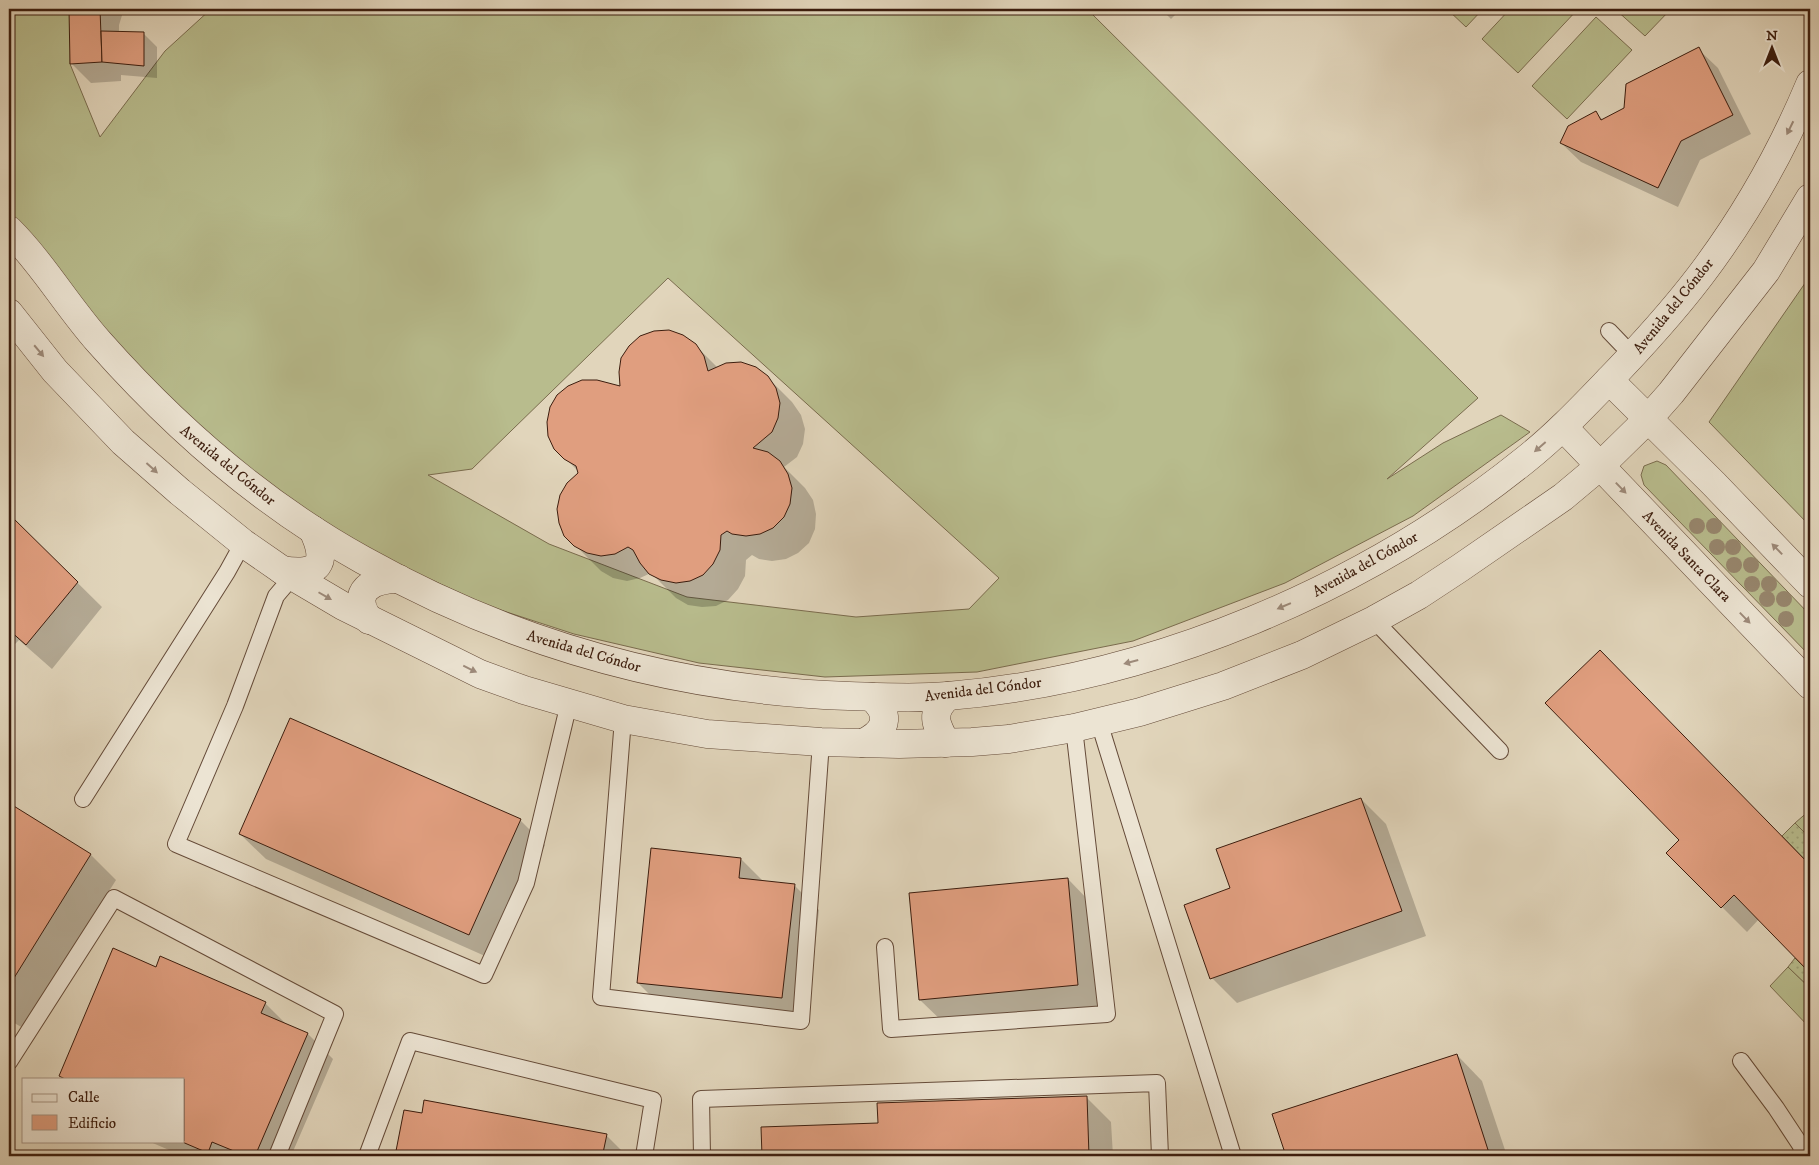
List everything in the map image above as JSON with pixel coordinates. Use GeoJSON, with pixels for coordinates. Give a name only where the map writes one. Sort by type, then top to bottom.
{"type":"FeatureCollection","features":[{"type":"Feature","properties":{"kind":"street","name":"Avenida del Cóndor"},"geometry":{"type":"LineString","coordinates":[[9,230],[32,255],[82,323],[171,419],[269,500],[313,530],[399,579],[434,596],[520,632],[599,658],[671,675],[726,686],[776,692],[872,697],[948,696],[1053,680],[1157,655],[1230,629],[1300,600],[1362,568],[1424,532],[1506,475],[1564,427],[1661,324],[1702,274],[1743,213],[1777,154],[1810,84]]}},
{"type":"Feature","properties":{"kind":"street"},"geometry":{"type":"LineString","coordinates":[[9,313],[55,371],[123,442],[180,492],[243,543],[288,573],[369,620],[480,674],[524,690],[623,719],[707,734],[863,743],[946,743],[1009,739],[1086,725],[1186,699],[1247,678],[1302,655],[1374,620],[1460,568],[1563,497],[1600,466],[1648,419],[1671,393],[1766,271],[1810,198]]}},
{"type":"Feature","properties":{"kind":"street"},"geometry":{"type":"LineString","coordinates":[[1609,380],[1714,484],[1810,584]]}},
{"type":"Feature","properties":{"kind":"street","name":"Avenida Santa Clara"},"geometry":{"type":"LineString","coordinates":[[1564,427],[1810,685]]}},
{"type":"Feature","properties":{"kind":"street"},"geometry":{"type":"LineString","coordinates":[[288,573],[305,572],[314,568],[318,563],[321,554],[320,545],[313,530]]}},
{"type":"Feature","properties":{"kind":"street"},"geometry":{"type":"LineString","coordinates":[[369,620],[363,612],[361,603],[366,589],[373,582],[385,579],[399,579]]}},
{"type":"Feature","properties":{"kind":"street"},"geometry":{"type":"LineString","coordinates":[[946,743],[937,724],[936,712],[939,705],[948,696]]}},
{"type":"Feature","properties":{"kind":"street"},"geometry":{"type":"LineString","coordinates":[[863,743],[876,736],[882,730],[884,720],[884,711],[881,705],[872,697]]}},
{"type":"Feature","properties":{"kind":"lane"},"geometry":{"type":"LineString","coordinates":[[1609,331],[1632,355]]}},
{"type":"Feature","properties":{"kind":"lane"},"geometry":{"type":"LineString","coordinates":[[83,799],[227,572],[243,543]]}},
{"type":"Feature","properties":{"kind":"lane"},"geometry":{"type":"LineString","coordinates":[[288,573],[276,596],[235,706],[176,844],[484,975],[526,883],[569,703]]}},
{"type":"Feature","properties":{"kind":"lane"},"geometry":{"type":"LineString","coordinates":[[1374,620],[1500,750]]}},
{"type":"Feature","properties":{"kind":"lane"},"geometry":{"type":"LineString","coordinates":[[623,719],[600,997],[801,1021],[821,742]]}},
{"type":"Feature","properties":{"kind":"lane"},"geometry":{"type":"LineString","coordinates":[[885,947],[891,1029],[1107,1014],[1086,725]]}},
{"type":"Feature","properties":{"kind":"lane"},"geometry":{"type":"LineString","coordinates":[[1086,725],[1233,1156]]}},
{"type":"Feature","properties":{"kind":"lane"},"geometry":{"type":"LineString","coordinates":[[9,1062],[114,898],[335,1014],[278,1156]]}},
{"type":"Feature","properties":{"kind":"lane"},"geometry":{"type":"LineString","coordinates":[[367,1156],[410,1041],[653,1100],[644,1156]]}},
{"type":"Feature","properties":{"kind":"lane"},"geometry":{"type":"LineString","coordinates":[[1741,1061],[1808,1155]]}},
{"type":"Feature","properties":{"kind":"lane"},"geometry":{"type":"LineString","coordinates":[[702,1156],[701,1099],[1157,1083],[1160,1156]]}},
{"type":"Feature","properties":{"kind":"green space"},"geometry":{"type":"Polygon","coordinates":[[[9,9],[72,9],[70,64],[100,137],[165,51],[211,9],[1087,9],[1478,398],[1387,479],[1443,443],[1501,415],[1530,432],[1413,516],[1285,583],[1133,641],[977,672],[825,677],[699,663],[574,634],[488,606],[384,558],[296,506],[224,451],[124,355],[23,229],[9,216],[9,9]],[[668,278],[472,469],[428,475],[549,544],[687,597],[856,617],[969,609],[999,578],[668,278]]]}},
{"type":"Feature","properties":{"kind":"green space"},"geometry":{"type":"Polygon","coordinates":[[[1447,9],[1483,9],[1466,27],[1447,9]]]}},
{"type":"Feature","properties":{"kind":"green space"},"geometry":{"type":"Polygon","coordinates":[[[1510,9],[1578,9],[1518,73],[1482,39],[1510,9]]]}},
{"type":"Feature","properties":{"kind":"green space"},"geometry":{"type":"Polygon","coordinates":[[[1615,9],[1671,9],[1645,36],[1615,9]]]}},
{"type":"Feature","properties":{"kind":"green space"},"geometry":{"type":"Polygon","coordinates":[[[1596,17],[1632,50],[1567,119],[1532,86],[1596,17]]]}},
{"type":"Feature","properties":{"kind":"green space"},"geometry":{"type":"Polygon","coordinates":[[[1810,276],[1810,526],[1709,422],[1810,276]]]}},
{"type":"Feature","properties":{"kind":"green space"},"geometry":{"type":"Polygon","coordinates":[[[1657,461],[1666,465],[1810,615],[1810,656],[1644,485],[1641,475],[1644,466],[1657,461]]]}},
{"type":"Feature","properties":{"kind":"green space"},"geometry":{"type":"Polygon","coordinates":[[[1810,810],[1810,838],[1795,823],[1810,810]]]}},
{"type":"Feature","properties":{"kind":"green space"},"geometry":{"type":"Polygon","coordinates":[[[1795,823],[1810,838],[1810,865],[1782,836],[1795,823]]]}},
{"type":"Feature","properties":{"kind":"green space"},"geometry":{"type":"Polygon","coordinates":[[[1795,958],[1810,973],[1810,988],[1788,967],[1795,958]]]}},
{"type":"Feature","properties":{"kind":"green space"},"geometry":{"type":"Polygon","coordinates":[[[1788,967],[1810,988],[1810,1028],[1770,986],[1788,967]]]}},
{"type":"Feature","properties":{"kind":"building"},"geometry":{"type":"Polygon","coordinates":[[[69,9],[100,9],[102,62],[70,64],[69,9]]]}},
{"type":"Feature","properties":{"kind":"building"},"geometry":{"type":"Polygon","coordinates":[[[101,31],[144,32],[144,66],[102,62],[101,31]]]}},
{"type":"Feature","properties":{"kind":"building"},"geometry":{"type":"Polygon","coordinates":[[[1699,47],[1733,115],[1681,141],[1658,188],[1560,143],[1568,126],[1596,111],[1601,120],[1624,108],[1626,84],[1699,47]]]}},
{"type":"Feature","properties":{"kind":"building"},"geometry":{"type":"Polygon","coordinates":[[[669,330],[683,335],[696,344],[704,356],[708,371],[726,363],[741,362],[756,367],[768,376],[776,388],[780,403],[778,418],[772,432],[753,448],[768,452],[780,461],[788,474],[792,488],[790,504],[784,517],[773,528],[760,534],[746,536],[732,534],[727,531],[721,535],[720,550],[713,564],[703,575],[690,581],[676,583],[661,580],[649,574],[633,550],[628,547],[615,554],[601,556],[587,553],[574,546],[564,536],[559,523],[557,509],[560,495],[567,483],[578,473],[576,466],[564,459],[554,449],[548,436],[547,422],[550,407],[557,395],[568,386],[582,380],[597,380],[620,386],[621,358],[629,346],[640,336],[654,331],[669,330]]]}},
{"type":"Feature","properties":{"kind":"building"},"geometry":{"type":"Polygon","coordinates":[[[12,517],[78,582],[26,645],[9,630],[9,521],[12,517]]]}},
{"type":"Feature","properties":{"kind":"building"},"geometry":{"type":"Polygon","coordinates":[[[1600,650],[1810,865],[1810,973],[1734,895],[1721,908],[1666,853],[1679,840],[1545,703],[1600,650]]]}},
{"type":"Feature","properties":{"kind":"building"},"geometry":{"type":"Polygon","coordinates":[[[290,718],[521,819],[469,935],[239,834],[290,718]]]}},
{"type":"Feature","properties":{"kind":"building"},"geometry":{"type":"Polygon","coordinates":[[[1361,798],[1402,911],[1210,979],[1184,905],[1230,888],[1216,849],[1361,798]]]}},
{"type":"Feature","properties":{"kind":"building"},"geometry":{"type":"Polygon","coordinates":[[[9,803],[91,854],[9,986],[9,803]]]}},
{"type":"Feature","properties":{"kind":"building"},"geometry":{"type":"Polygon","coordinates":[[[651,848],[741,858],[739,878],[795,884],[782,998],[637,983],[651,848]]]}},
{"type":"Feature","properties":{"kind":"building"},"geometry":{"type":"Polygon","coordinates":[[[1068,878],[1078,985],[919,1000],[909,893],[1068,878]]]}},
{"type":"Feature","properties":{"kind":"building"},"geometry":{"type":"Polygon","coordinates":[[[113,948],[156,967],[160,956],[266,1002],[261,1013],[308,1033],[255,1156],[246,1156],[212,1142],[208,1153],[182,1142],[185,1142],[185,1078],[63,1078],[59,1076],[113,948]]]}},
{"type":"Feature","properties":{"kind":"building"},"geometry":{"type":"Polygon","coordinates":[[[1457,1054],[1490,1156],[1286,1156],[1272,1114],[1457,1054]]]}},
{"type":"Feature","properties":{"kind":"building"},"geometry":{"type":"Polygon","coordinates":[[[1087,1096],[1089,1156],[762,1156],[761,1127],[878,1123],[877,1103],[1087,1096]]]}},
{"type":"Feature","properties":{"kind":"building"},"geometry":{"type":"Polygon","coordinates":[[[424,1100],[607,1134],[603,1153],[616,1156],[395,1156],[404,1110],[422,1113],[424,1100]]]}}]}
